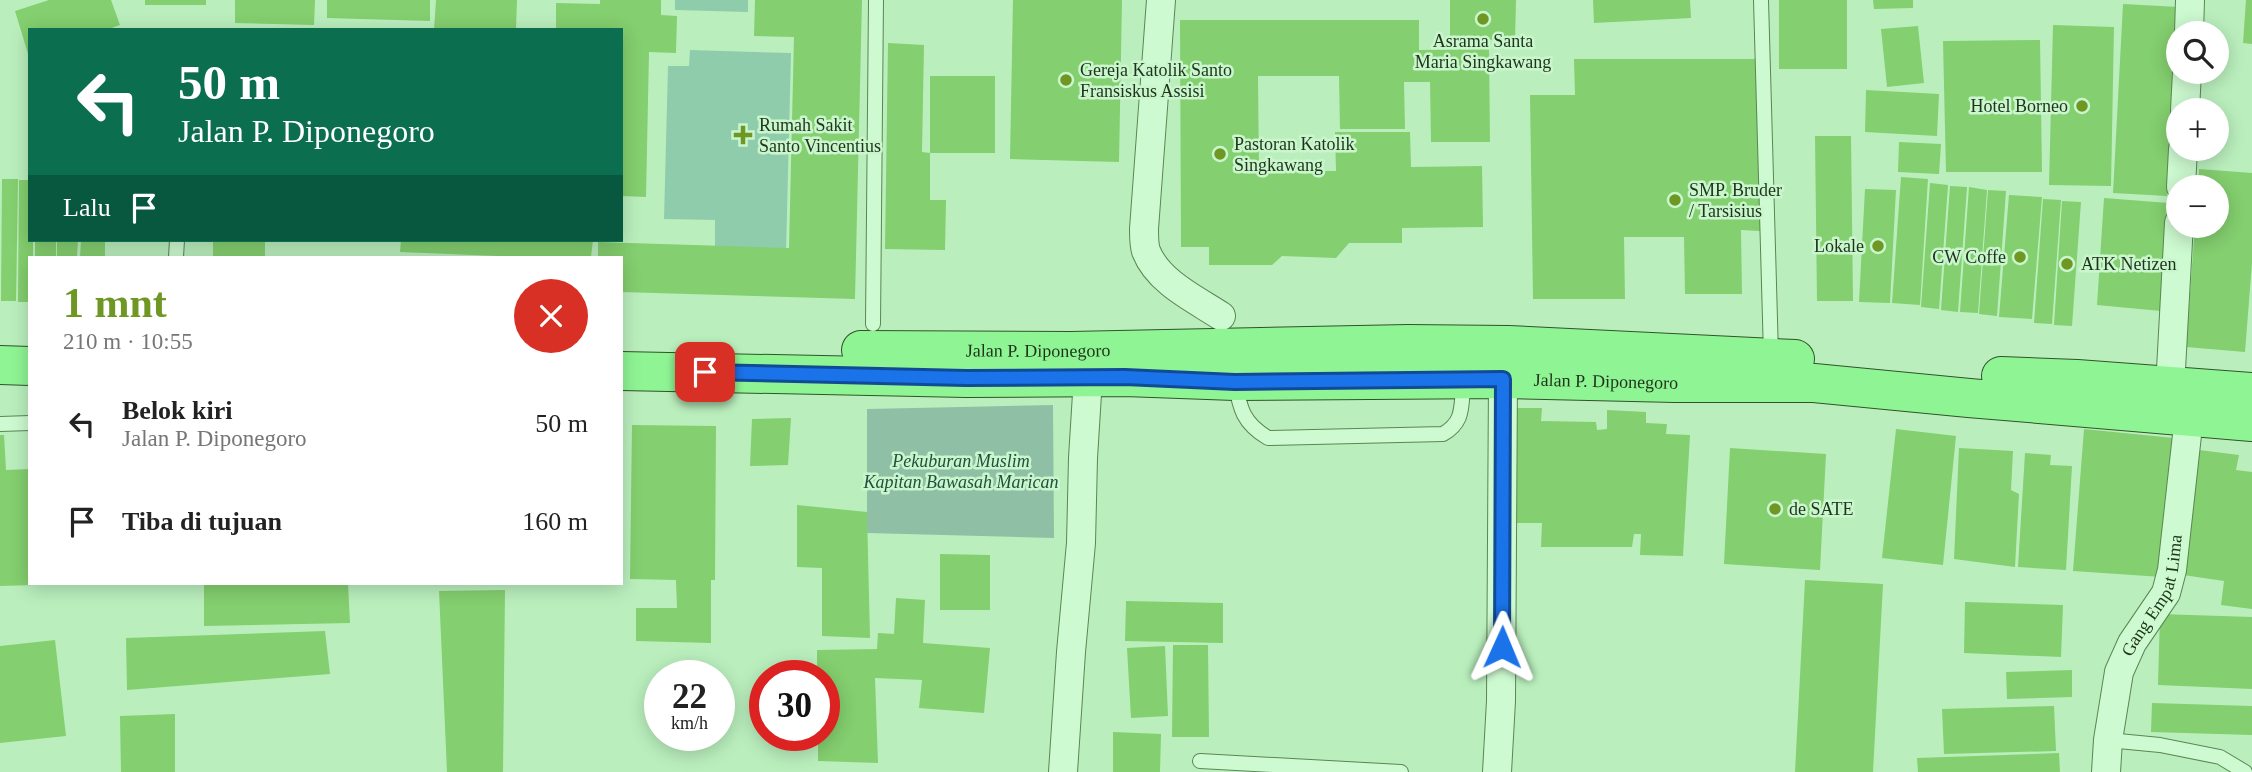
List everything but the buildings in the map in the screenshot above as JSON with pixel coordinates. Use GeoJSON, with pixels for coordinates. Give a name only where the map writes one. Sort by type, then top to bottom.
{"type":"FeatureCollection","features":[{"type":"Feature","properties":{"kind":"main road"},"geometry":{"type":"LineString","coordinates":[[0,340],[28,341]]}},
{"type":"Feature","properties":{"kind":"main road","name":"Jalan P. Diponegoro"},"geometry":{"type":"LineString","coordinates":[[623,370],[1235,382],[1409,361],[1508,345],[1771,357],[1942,373],[2077,379],[2180,402]]}},
{"type":"Feature","properties":{"kind":"main road","name":"Jalan P. Diponegoro"},"geometry":{"type":"LineString","coordinates":[[623,347],[700,351],[1071,351],[1409,361],[1464,379],[1814,383],[2180,402],[2252,395]]}},
{"type":"Feature","properties":{"kind":"main road"},"geometry":{"type":"LineString","coordinates":[[0,365],[28,366]]}},
{"type":"Feature","properties":{"kind":"street"},"geometry":{"type":"LineString","coordinates":[[1161,0],[1144,229],[1145,249],[1154,266],[1169,281],[1221,316]]}},
{"type":"Feature","properties":{"kind":"street"},"geometry":{"type":"LineString","coordinates":[[2189,21],[2190,0]]}},
{"type":"Feature","properties":{"kind":"street","name":"Gang Empat Lima"},"geometry":{"type":"LineString","coordinates":[[2106,772],[2108,740],[2119,672],[2132,643],[2166,593],[2172,570],[2180,402],[2179,238]]}},
{"type":"Feature","properties":{"kind":"street"},"geometry":{"type":"LineString","coordinates":[[1063,772],[1082,543],[1088,378]]}},
{"type":"Feature","properties":{"kind":"street"},"geometry":{"type":"LineString","coordinates":[[1497,772],[1501,701],[1503,379]]}},
{"type":"Feature","properties":{"kind":"lane"},"geometry":{"type":"LineString","coordinates":[[873,324],[877,0]]}},
{"type":"Feature","properties":{"kind":"lane"},"geometry":{"type":"LineString","coordinates":[[1761,0],[1771,357]]}},
{"type":"Feature","properties":{"kind":"lane"},"geometry":{"type":"LineString","coordinates":[[1235,382],[1241,414],[1268,438],[1443,434],[1453,428],[1461,416],[1464,379]]}},
{"type":"Feature","properties":{"kind":"lane"},"geometry":{"type":"LineString","coordinates":[[0,424],[28,423]]}},
{"type":"Feature","properties":{"kind":"lane"},"geometry":{"type":"LineString","coordinates":[[2108,740],[2160,745],[2220,757],[2245,772]]}},
{"type":"Feature","properties":{"kind":"lane"},"geometry":{"type":"LineString","coordinates":[[1200,761],[1401,772]]}},
{"type":"Feature","properties":{"kind":"green space"},"geometry":{"type":"Polygon","coordinates":[[[675,0],[748,0],[748,12],[675,10],[675,0]]]}},
{"type":"Feature","properties":{"kind":"green space"},"geometry":{"type":"Polygon","coordinates":[[[690,50],[791,53],[786,253],[715,251],[715,220],[664,219],[668,66],[689,66],[690,50]]]}},
{"type":"Feature","properties":{"kind":"green space","name":"Pekuburan Muslim Kapitan Bawasah Marican"},"geometry":{"type":"Polygon","coordinates":[[[1053,405],[1054,538],[867,533],[867,409],[1053,405]]]}},
{"type":"Feature","properties":{"kind":"place","name":"Asrama Santa Maria Singkawang"},"geometry":{"type":"Point","coordinates":[1483,19]}},
{"type":"Feature","properties":{"kind":"place","name":"Gereja Katolik Santo Fransiskus Assisi"},"geometry":{"type":"Point","coordinates":[1066,80]}},
{"type":"Feature","properties":{"kind":"place","name":"Hotel Borneo"},"geometry":{"type":"Point","coordinates":[2082,106]}},
{"type":"Feature","properties":{"kind":"place","name":"Rumah Sakit Santo Vincentius"},"geometry":{"type":"Point","coordinates":[743,135]}},
{"type":"Feature","properties":{"kind":"place","name":"Pastoran Katolik Singkawang"},"geometry":{"type":"Point","coordinates":[1220,154]}},
{"type":"Feature","properties":{"kind":"place","name":"SMP. Bruder / Tarsisius"},"geometry":{"type":"Point","coordinates":[1675,200]}},
{"type":"Feature","properties":{"kind":"place","name":"Lokale"},"geometry":{"type":"Point","coordinates":[1878,246]}},
{"type":"Feature","properties":{"kind":"place","name":"CW Coffe"},"geometry":{"type":"Point","coordinates":[2020,257]}},
{"type":"Feature","properties":{"kind":"place","name":"ATK Netizen"},"geometry":{"type":"Point","coordinates":[2067,264]}},
{"type":"Feature","properties":{"kind":"place","name":"de SATE"},"geometry":{"type":"Point","coordinates":[1775,509]}},
{"type":"Feature","properties":{"kind":"route"},"geometry":{"type":"LineString","coordinates":[[705,372],[966,378],[1125,377],[1235,382],[1503,379],[1502,647]]}}]}
